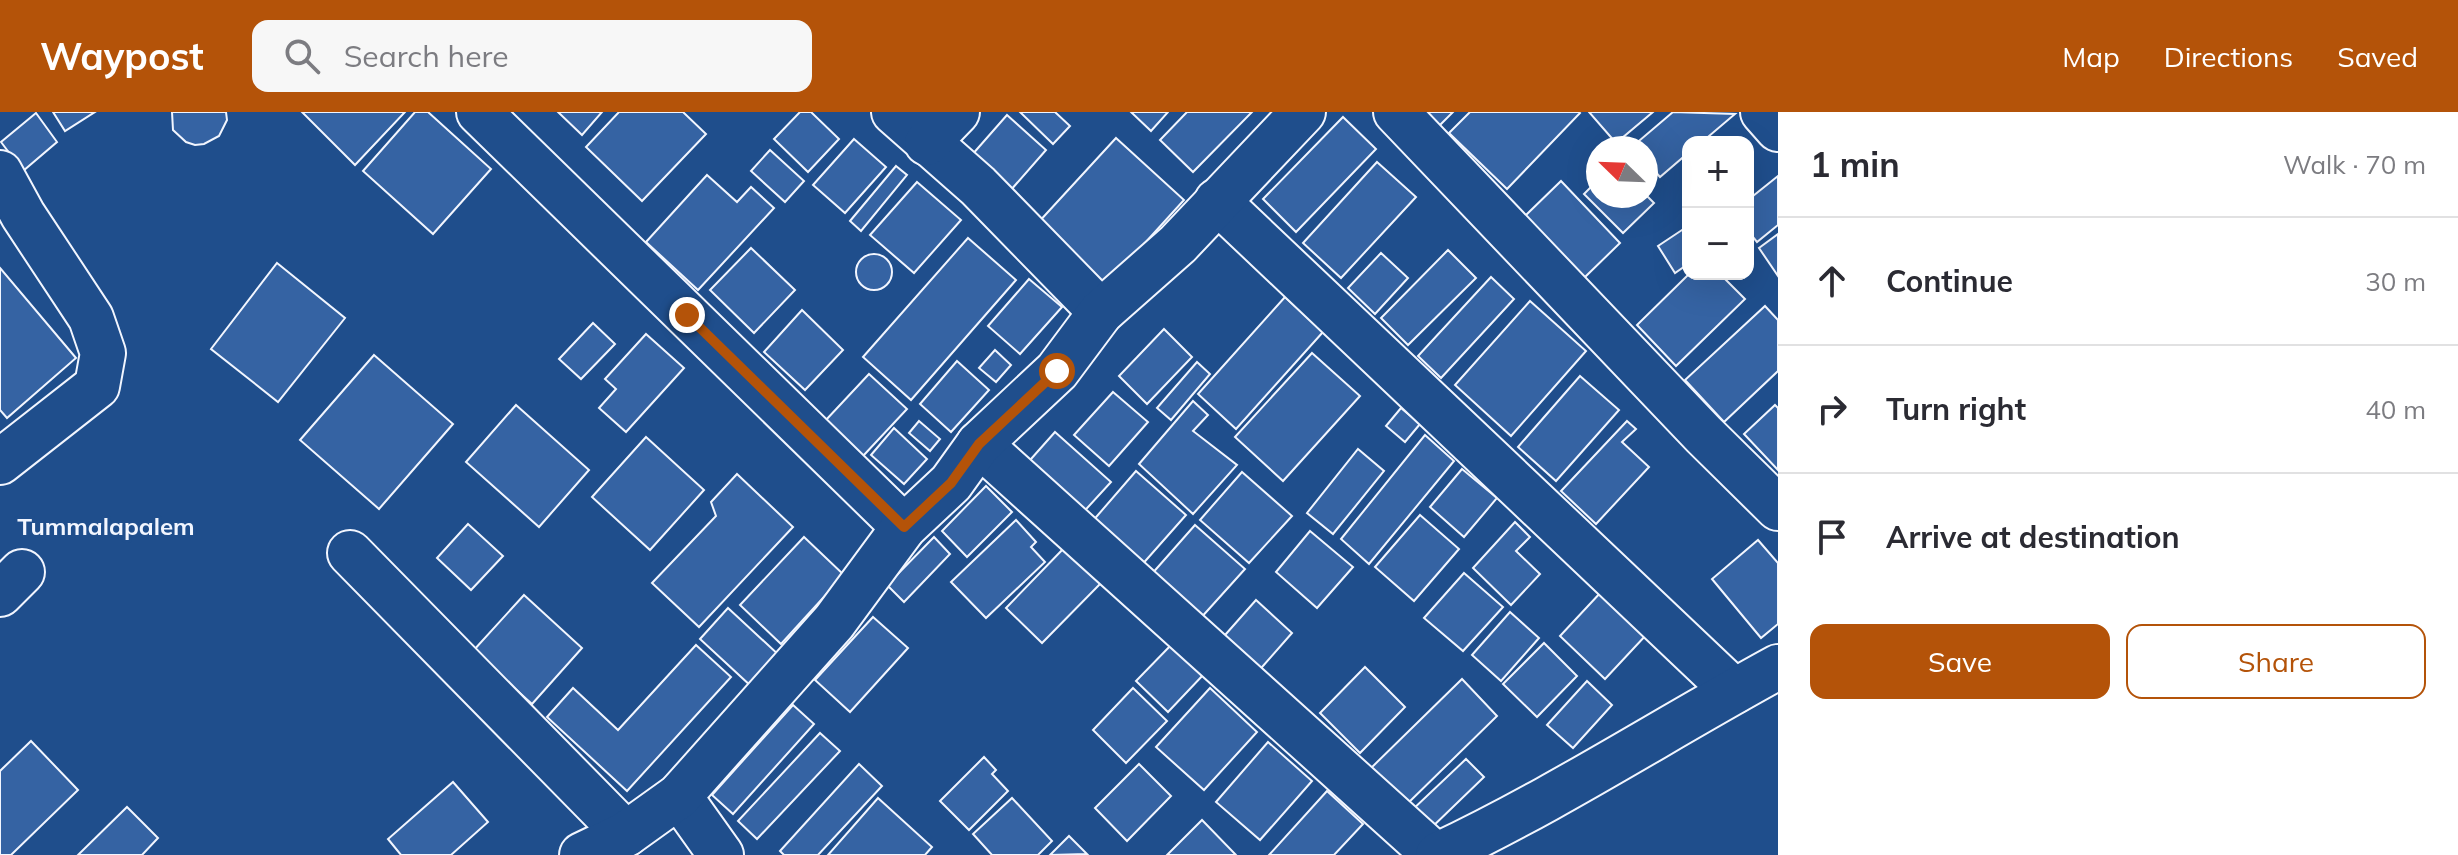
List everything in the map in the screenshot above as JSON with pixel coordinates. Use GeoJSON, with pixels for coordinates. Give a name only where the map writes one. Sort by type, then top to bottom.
{"type":"FeatureCollection","features":[{"type":"Feature","properties":{"kind":"street"},"geometry":{"type":"LineString","coordinates":[[479,112],[904,527]]}},
{"type":"Feature","properties":{"kind":"street"},"geometry":{"type":"LineString","coordinates":[[894,112],[978,186],[1101,312]]}},
{"type":"Feature","properties":{"kind":"street"},"geometry":{"type":"LineString","coordinates":[[927,143],[957,112]]}},
{"type":"Feature","properties":{"kind":"street"},"geometry":{"type":"LineString","coordinates":[[582,855],[626,834],[679,796],[834,622],[904,527],[951,483],[979,444],[1057,371],[1101,312],[1178,244],[1303,112]]}},
{"type":"Feature","properties":{"kind":"street"},"geometry":{"type":"LineString","coordinates":[[1396,112],[1704,435],[1778,508]]}},
{"type":"Feature","properties":{"kind":"street"},"geometry":{"type":"LineString","coordinates":[[1763,112],[1778,129]]}},
{"type":"Feature","properties":{"kind":"street"},"geometry":{"type":"LineString","coordinates":[[0,173],[23,215],[91,318],[103,353],[97,386],[0,462]]}},
{"type":"Feature","properties":{"kind":"street"},"geometry":{"type":"LineString","coordinates":[[1217,201],[1734,691]]}},
{"type":"Feature","properties":{"kind":"street"},"geometry":{"type":"LineString","coordinates":[[979,444],[1437,855],[1495,828],[1778,667]]}},
{"type":"Feature","properties":{"kind":"street"},"geometry":{"type":"LineString","coordinates":[[350,553],[626,834]]}},
{"type":"Feature","properties":{"kind":"street"},"geometry":{"type":"LineString","coordinates":[[679,796],[721,855]]}},
{"type":"Feature","properties":{"kind":"building"},"geometry":{"type":"Polygon","coordinates":[[[53,112],[95,112],[65,131],[53,112]]]}},
{"type":"Feature","properties":{"kind":"building"},"geometry":{"type":"Polygon","coordinates":[[[172,112],[226,112],[227,120],[219,136],[195,145],[186,142],[173,130],[172,112]]]}},
{"type":"Feature","properties":{"kind":"building"},"geometry":{"type":"Polygon","coordinates":[[[302,112],[405,112],[355,165],[302,112]]]}},
{"type":"Feature","properties":{"kind":"building"},"geometry":{"type":"Polygon","coordinates":[[[415,112],[428,112],[491,169],[433,234],[363,171],[415,112]]]}},
{"type":"Feature","properties":{"kind":"building"},"geometry":{"type":"Polygon","coordinates":[[[558,112],[602,112],[582,135],[558,112]]]}},
{"type":"Feature","properties":{"kind":"building"},"geometry":{"type":"Polygon","coordinates":[[[619,112],[683,112],[706,134],[642,201],[586,147],[619,112]]]}},
{"type":"Feature","properties":{"kind":"building"},"geometry":{"type":"Polygon","coordinates":[[[800,112],[811,112],[839,139],[808,172],[774,139],[800,112]]]}},
{"type":"Feature","properties":{"kind":"building"},"geometry":{"type":"Polygon","coordinates":[[[1020,112],[1055,112],[1070,126],[1053,144],[1020,112]]]}},
{"type":"Feature","properties":{"kind":"building"},"geometry":{"type":"Polygon","coordinates":[[[1131,112],[1168,112],[1151,131],[1131,112]]]}},
{"type":"Feature","properties":{"kind":"building"},"geometry":{"type":"Polygon","coordinates":[[[1187,112],[1252,112],[1193,172],[1160,140],[1187,112]]]}},
{"type":"Feature","properties":{"kind":"building"},"geometry":{"type":"Polygon","coordinates":[[[1426,112],[1453,112],[1439,126],[1426,112]]]}},
{"type":"Feature","properties":{"kind":"building"},"geometry":{"type":"Polygon","coordinates":[[[1470,112],[1580,113],[1507,189],[1449,133],[1470,112]]]}},
{"type":"Feature","properties":{"kind":"building"},"geometry":{"type":"Polygon","coordinates":[[[1589,112],[1653,112],[1624,136],[1610,136],[1589,112]]]}},
{"type":"Feature","properties":{"kind":"building"},"geometry":{"type":"Polygon","coordinates":[[[1673,112],[1735,114],[1709,136],[1682,136],[1682,158],[1660,177],[1658,136],[1645,136],[1673,112]]]}},
{"type":"Feature","properties":{"kind":"building"},"geometry":{"type":"Polygon","coordinates":[[[36,113],[57,142],[23,171],[1,142],[36,113]]]}},
{"type":"Feature","properties":{"kind":"building"},"geometry":{"type":"Polygon","coordinates":[[[1007,115],[1046,150],[1010,191],[971,156],[1007,115]]]}},
{"type":"Feature","properties":{"kind":"building"},"geometry":{"type":"Polygon","coordinates":[[[1343,117],[1376,149],[1296,232],[1263,199],[1343,117]]]}},
{"type":"Feature","properties":{"kind":"building"},"geometry":{"type":"Polygon","coordinates":[[[1116,138],[1184,200],[1104,288],[1036,225],[1116,138]]]}},
{"type":"Feature","properties":{"kind":"building"},"geometry":{"type":"Polygon","coordinates":[[[854,139],[886,167],[845,213],[813,185],[854,139]]]}},
{"type":"Feature","properties":{"kind":"building"},"geometry":{"type":"Polygon","coordinates":[[[770,150],[804,181],[785,202],[751,171],[770,150]]]}},
{"type":"Feature","properties":{"kind":"building"},"geometry":{"type":"Polygon","coordinates":[[[1377,162],[1416,197],[1341,278],[1303,243],[1377,162]]]}},
{"type":"Feature","properties":{"kind":"building"},"geometry":{"type":"Polygon","coordinates":[[[896,166],[907,175],[861,231],[850,221],[896,166]]]}},
{"type":"Feature","properties":{"kind":"building"},"geometry":{"type":"Polygon","coordinates":[[[707,175],[737,202],[751,187],[774,208],[698,290],[646,242],[707,175]]]}},
{"type":"Feature","properties":{"kind":"building"},"geometry":{"type":"Polygon","coordinates":[[[1778,176],[1778,225],[1757,242],[1754,238],[1754,195],[1778,176]]]}},
{"type":"Feature","properties":{"kind":"building"},"geometry":{"type":"Polygon","coordinates":[[[1561,181],[1620,243],[1584,278],[1525,216],[1561,181]]]}},
{"type":"Feature","properties":{"kind":"building"},"geometry":{"type":"Polygon","coordinates":[[[917,182],[961,220],[914,273],[870,235],[917,182]]]}},
{"type":"Feature","properties":{"kind":"building"},"geometry":{"type":"Polygon","coordinates":[[[1598,208],[1649,208],[1623,233],[1598,208]]]}},
{"type":"Feature","properties":{"kind":"building"},"geometry":{"type":"Polygon","coordinates":[[[1682,230],[1682,268],[1675,273],[1658,246],[1682,230]]]}},
{"type":"Feature","properties":{"kind":"building"},"geometry":{"type":"Polygon","coordinates":[[[1778,234],[1778,276],[1759,248],[1778,234]]]}},
{"type":"Feature","properties":{"kind":"building"},"geometry":{"type":"Polygon","coordinates":[[[968,238],[1016,280],[911,400],[863,357],[968,238]]]}},
{"type":"Feature","properties":{"kind":"building"},"geometry":{"type":"Polygon","coordinates":[[[751,248],[795,290],[754,333],[710,290],[751,248]]]}},
{"type":"Feature","properties":{"kind":"building"},"geometry":{"type":"Polygon","coordinates":[[[1448,250],[1476,278],[1408,345],[1381,318],[1448,250]]]}},
{"type":"Feature","properties":{"kind":"building"},"geometry":{"type":"Polygon","coordinates":[[[1381,253],[1408,278],[1375,314],[1348,288],[1381,253]]]}},
{"type":"Feature","properties":{"kind":"building"},"geometry":{"type":"Polygon","coordinates":[[[874,254],[887,259],[892,272],[887,285],[874,290],[861,285],[856,272],[861,259],[874,254]]]}},
{"type":"Feature","properties":{"kind":"building"},"geometry":{"type":"Polygon","coordinates":[[[277,263],[345,318],[278,402],[211,349],[277,263]]]}},
{"type":"Feature","properties":{"kind":"building"},"geometry":{"type":"Polygon","coordinates":[[[0,268],[76,358],[7,418],[0,410],[0,268]]]}},
{"type":"Feature","properties":{"kind":"building"},"geometry":{"type":"Polygon","coordinates":[[[1491,277],[1514,299],[1441,378],[1418,356],[1491,277]]]}},
{"type":"Feature","properties":{"kind":"building"},"geometry":{"type":"Polygon","coordinates":[[[1029,279],[1062,307],[1020,354],[988,326],[1029,279]]]}},
{"type":"Feature","properties":{"kind":"building"},"geometry":{"type":"Polygon","coordinates":[[[1683,280],[1726,280],[1745,299],[1676,366],[1637,325],[1683,280]]]}},
{"type":"Feature","properties":{"kind":"building"},"geometry":{"type":"Polygon","coordinates":[[[1285,297],[1323,332],[1236,429],[1198,394],[1285,297]]]}},
{"type":"Feature","properties":{"kind":"building"},"geometry":{"type":"Polygon","coordinates":[[[1530,301],[1586,351],[1511,436],[1455,385],[1530,301]]]}},
{"type":"Feature","properties":{"kind":"building"},"geometry":{"type":"Polygon","coordinates":[[[1765,306],[1778,320],[1778,371],[1724,422],[1685,380],[1765,306]]]}},
{"type":"Feature","properties":{"kind":"building"},"geometry":{"type":"Polygon","coordinates":[[[802,310],[843,350],[805,390],[764,352],[802,310]]]}},
{"type":"Feature","properties":{"kind":"building"},"geometry":{"type":"Polygon","coordinates":[[[593,323],[615,344],[581,379],[559,359],[593,323]]]}},
{"type":"Feature","properties":{"kind":"building"},"geometry":{"type":"Polygon","coordinates":[[[1164,329],[1192,357],[1147,404],[1119,376],[1164,329]]]}},
{"type":"Feature","properties":{"kind":"building"},"geometry":{"type":"Polygon","coordinates":[[[646,334],[684,368],[626,432],[599,408],[616,389],[605,379],[646,334]]]}},
{"type":"Feature","properties":{"kind":"building"},"geometry":{"type":"Polygon","coordinates":[[[995,350],[1011,365],[996,382],[979,368],[995,350]]]}},
{"type":"Feature","properties":{"kind":"building"},"geometry":{"type":"Polygon","coordinates":[[[1312,353],[1360,396],[1283,481],[1235,437],[1312,353]]]}},
{"type":"Feature","properties":{"kind":"building"},"geometry":{"type":"Polygon","coordinates":[[[374,355],[453,424],[379,509],[300,440],[374,355]]]}},
{"type":"Feature","properties":{"kind":"building"},"geometry":{"type":"Polygon","coordinates":[[[957,361],[989,390],[951,432],[920,404],[957,361]]]}},
{"type":"Feature","properties":{"kind":"building"},"geometry":{"type":"Polygon","coordinates":[[[1197,362],[1210,374],[1171,420],[1157,408],[1197,362]]]}},
{"type":"Feature","properties":{"kind":"building"},"geometry":{"type":"Polygon","coordinates":[[[869,374],[907,409],[863,456],[825,421],[869,374]]]}},
{"type":"Feature","properties":{"kind":"building"},"geometry":{"type":"Polygon","coordinates":[[[1580,376],[1619,410],[1556,481],[1518,447],[1580,376]]]}},
{"type":"Feature","properties":{"kind":"building"},"geometry":{"type":"Polygon","coordinates":[[[1113,392],[1148,422],[1109,466],[1074,435],[1113,392]]]}},
{"type":"Feature","properties":{"kind":"building"},"geometry":{"type":"Polygon","coordinates":[[[1193,401],[1208,415],[1193,431],[1237,465],[1193,514],[1139,464],[1193,401]]]}},
{"type":"Feature","properties":{"kind":"building"},"geometry":{"type":"Polygon","coordinates":[[[516,405],[589,470],[539,527],[466,462],[516,405]]]}},
{"type":"Feature","properties":{"kind":"building"},"geometry":{"type":"Polygon","coordinates":[[[1775,405],[1778,408],[1778,470],[1744,434],[1775,405]]]}},
{"type":"Feature","properties":{"kind":"building"},"geometry":{"type":"Polygon","coordinates":[[[1401,408],[1420,424],[1405,442],[1386,426],[1401,408]]]}},
{"type":"Feature","properties":{"kind":"building"},"geometry":{"type":"Polygon","coordinates":[[[919,421],[940,439],[930,451],[909,433],[919,421]]]}},
{"type":"Feature","properties":{"kind":"building"},"geometry":{"type":"Polygon","coordinates":[[[1627,421],[1636,429],[1622,442],[1649,467],[1596,524],[1561,491],[1627,421]]]}},
{"type":"Feature","properties":{"kind":"building"},"geometry":{"type":"Polygon","coordinates":[[[894,428],[927,459],[904,484],[871,455],[894,428]]]}},
{"type":"Feature","properties":{"kind":"building"},"geometry":{"type":"Polygon","coordinates":[[[1055,432],[1111,482],[1078,518],[1023,468],[1055,432]]]}},
{"type":"Feature","properties":{"kind":"building"},"geometry":{"type":"Polygon","coordinates":[[[1425,435],[1454,461],[1369,564],[1341,539],[1425,435]]]}},
{"type":"Feature","properties":{"kind":"building"},"geometry":{"type":"Polygon","coordinates":[[[646,437],[704,490],[650,550],[592,497],[646,437]]]}},
{"type":"Feature","properties":{"kind":"building"},"geometry":{"type":"Polygon","coordinates":[[[1358,449],[1384,471],[1333,534],[1307,513],[1358,449]]]}},
{"type":"Feature","properties":{"kind":"building"},"geometry":{"type":"Polygon","coordinates":[[[1462,469],[1497,498],[1464,537],[1430,507],[1462,469]]]}},
{"type":"Feature","properties":{"kind":"building"},"geometry":{"type":"Polygon","coordinates":[[[1136,471],[1186,515],[1140,567],[1091,523],[1136,471]]]}},
{"type":"Feature","properties":{"kind":"building"},"geometry":{"type":"Polygon","coordinates":[[[1242,472],[1292,516],[1249,563],[1200,520],[1242,472]]]}},
{"type":"Feature","properties":{"kind":"building"},"geometry":{"type":"Polygon","coordinates":[[[737,474],[793,527],[699,627],[652,583],[716,516],[711,502],[737,474]]]}},
{"type":"Feature","properties":{"kind":"building"},"geometry":{"type":"Polygon","coordinates":[[[986,486],[1012,512],[967,557],[942,531],[986,486]]]}},
{"type":"Feature","properties":{"kind":"building"},"geometry":{"type":"Polygon","coordinates":[[[1420,515],[1459,549],[1414,601],[1375,567],[1420,515]]]}},
{"type":"Feature","properties":{"kind":"building"},"geometry":{"type":"Polygon","coordinates":[[[1016,520],[1036,542],[1031,547],[1045,562],[986,618],[951,582],[1016,520]]]}},
{"type":"Feature","properties":{"kind":"building"},"geometry":{"type":"Polygon","coordinates":[[[1515,522],[1530,537],[1516,551],[1540,574],[1511,605],[1473,568],[1515,522]]]}},
{"type":"Feature","properties":{"kind":"building"},"geometry":{"type":"Polygon","coordinates":[[[468,524],[503,556],[471,590],[437,558],[468,524]]]}},
{"type":"Feature","properties":{"kind":"building"},"geometry":{"type":"Polygon","coordinates":[[[1195,525],[1245,569],[1199,620],[1150,576],[1195,525]]]}},
{"type":"Feature","properties":{"kind":"building"},"geometry":{"type":"Polygon","coordinates":[[[1310,531],[1353,567],[1317,608],[1276,572],[1310,531]]]}},
{"type":"Feature","properties":{"kind":"building"},"geometry":{"type":"Polygon","coordinates":[[[804,537],[844,575],[781,644],[740,605],[804,537]]]}},
{"type":"Feature","properties":{"kind":"building"},"geometry":{"type":"Polygon","coordinates":[[[934,537],[950,554],[904,602],[887,585],[934,537]]]}},
{"type":"Feature","properties":{"kind":"building"},"geometry":{"type":"Polygon","coordinates":[[[1758,540],[1778,563],[1778,624],[1761,638],[1712,579],[1758,540]]]}},
{"type":"Feature","properties":{"kind":"building"},"geometry":{"type":"Polygon","coordinates":[[[1065,547],[1102,582],[1042,643],[1006,608],[1065,547]]]}},
{"type":"Feature","properties":{"kind":"building"},"geometry":{"type":"Polygon","coordinates":[[[1464,573],[1503,607],[1463,651],[1424,618],[1464,573]]]}},
{"type":"Feature","properties":{"kind":"building"},"geometry":{"type":"Polygon","coordinates":[[[1602,591],[1647,634],[1605,679],[1560,636],[1602,591]]]}},
{"type":"Feature","properties":{"kind":"building"},"geometry":{"type":"Polygon","coordinates":[[[524,595],[582,648],[532,704],[473,651],[524,595]]]}},
{"type":"Feature","properties":{"kind":"building"},"geometry":{"type":"Polygon","coordinates":[[[1256,600],[1292,633],[1255,675],[1218,643],[1256,600]]]}},
{"type":"Feature","properties":{"kind":"building"},"geometry":{"type":"Polygon","coordinates":[[[728,608],[781,657],[752,687],[700,639],[728,608]]]}},
{"type":"Feature","properties":{"kind":"building"},"geometry":{"type":"Polygon","coordinates":[[[1510,612],[1539,638],[1501,681],[1472,655],[1510,612]]]}},
{"type":"Feature","properties":{"kind":"building"},"geometry":{"type":"Polygon","coordinates":[[[873,617],[908,648],[850,712],[815,680],[873,617]]]}},
{"type":"Feature","properties":{"kind":"building"},"geometry":{"type":"Polygon","coordinates":[[[1174,642],[1205,673],[1168,712],[1136,681],[1174,642]]]}},
{"type":"Feature","properties":{"kind":"building"},"geometry":{"type":"Polygon","coordinates":[[[1544,643],[1577,676],[1537,717],[1503,684],[1544,643]]]}},
{"type":"Feature","properties":{"kind":"building"},"geometry":{"type":"Polygon","coordinates":[[[696,645],[731,677],[627,791],[547,717],[573,688],[618,730],[696,645]]]}},
{"type":"Feature","properties":{"kind":"building"},"geometry":{"type":"Polygon","coordinates":[[[1365,667],[1405,707],[1360,753],[1320,713],[1365,667]]]}},
{"type":"Feature","properties":{"kind":"building"},"geometry":{"type":"Polygon","coordinates":[[[1462,679],[1497,716],[1403,808],[1368,771],[1462,679]]]}},
{"type":"Feature","properties":{"kind":"building"},"geometry":{"type":"Polygon","coordinates":[[[1587,681],[1612,705],[1573,748],[1547,725],[1587,681]]]}},
{"type":"Feature","properties":{"kind":"building"},"geometry":{"type":"Polygon","coordinates":[[[1133,688],[1167,721],[1126,763],[1093,730],[1133,688]]]}},
{"type":"Feature","properties":{"kind":"building"},"geometry":{"type":"Polygon","coordinates":[[[1210,688],[1257,732],[1204,790],[1156,747],[1210,688]]]}},
{"type":"Feature","properties":{"kind":"building"},"geometry":{"type":"Polygon","coordinates":[[[793,705],[814,724],[733,814],[712,795],[793,705]]]}},
{"type":"Feature","properties":{"kind":"building"},"geometry":{"type":"Polygon","coordinates":[[[820,733],[840,751],[757,839],[738,821],[820,733]]]}},
{"type":"Feature","properties":{"kind":"building"},"geometry":{"type":"Polygon","coordinates":[[[31,741],[78,790],[11,855],[0,855],[0,771],[31,741]]]}},
{"type":"Feature","properties":{"kind":"building"},"geometry":{"type":"Polygon","coordinates":[[[1268,742],[1312,781],[1260,840],[1216,802],[1268,742]]]}},
{"type":"Feature","properties":{"kind":"building"},"geometry":{"type":"Polygon","coordinates":[[[984,757],[996,770],[992,774],[1008,791],[969,830],[940,801],[984,757]]]}},
{"type":"Feature","properties":{"kind":"building"},"geometry":{"type":"Polygon","coordinates":[[[1466,759],[1484,777],[1428,831],[1410,812],[1466,759]]]}},
{"type":"Feature","properties":{"kind":"building"},"geometry":{"type":"Polygon","coordinates":[[[859,764],[882,786],[818,855],[784,855],[780,851],[859,764]]]}},
{"type":"Feature","properties":{"kind":"building"},"geometry":{"type":"Polygon","coordinates":[[[1139,764],[1171,796],[1127,841],[1095,808],[1139,764]]]}},
{"type":"Feature","properties":{"kind":"building"},"geometry":{"type":"Polygon","coordinates":[[[453,782],[488,822],[451,855],[401,855],[388,839],[453,782]]]}},
{"type":"Feature","properties":{"kind":"building"},"geometry":{"type":"Polygon","coordinates":[[[1327,791],[1363,824],[1334,855],[1269,855],[1327,791]]]}},
{"type":"Feature","properties":{"kind":"building"},"geometry":{"type":"Polygon","coordinates":[[[878,798],[932,847],[925,855],[828,855],[878,798]]]}},
{"type":"Feature","properties":{"kind":"building"},"geometry":{"type":"Polygon","coordinates":[[[1012,798],[1052,841],[1038,855],[992,855],[973,834],[1012,798]]]}},
{"type":"Feature","properties":{"kind":"building"},"geometry":{"type":"Polygon","coordinates":[[[127,807],[158,838],[142,855],[78,855],[127,807]]]}},
{"type":"Feature","properties":{"kind":"building"},"geometry":{"type":"Polygon","coordinates":[[[1202,820],[1236,855],[1167,855],[1202,820]]]}},
{"type":"Feature","properties":{"kind":"building"},"geometry":{"type":"Polygon","coordinates":[[[1069,836],[1087,854],[1050,855],[1069,836]]]}},
{"type":"Feature","properties":{"kind":"district","name":"Tummalapalem"},"geometry":{"type":"Point","coordinates":[106,526]}},
{"type":"Feature","properties":{"kind":"route"},"geometry":{"type":"LineString","coordinates":[[687,315],[904,527],[951,483],[979,444],[1057,371]]}}]}
